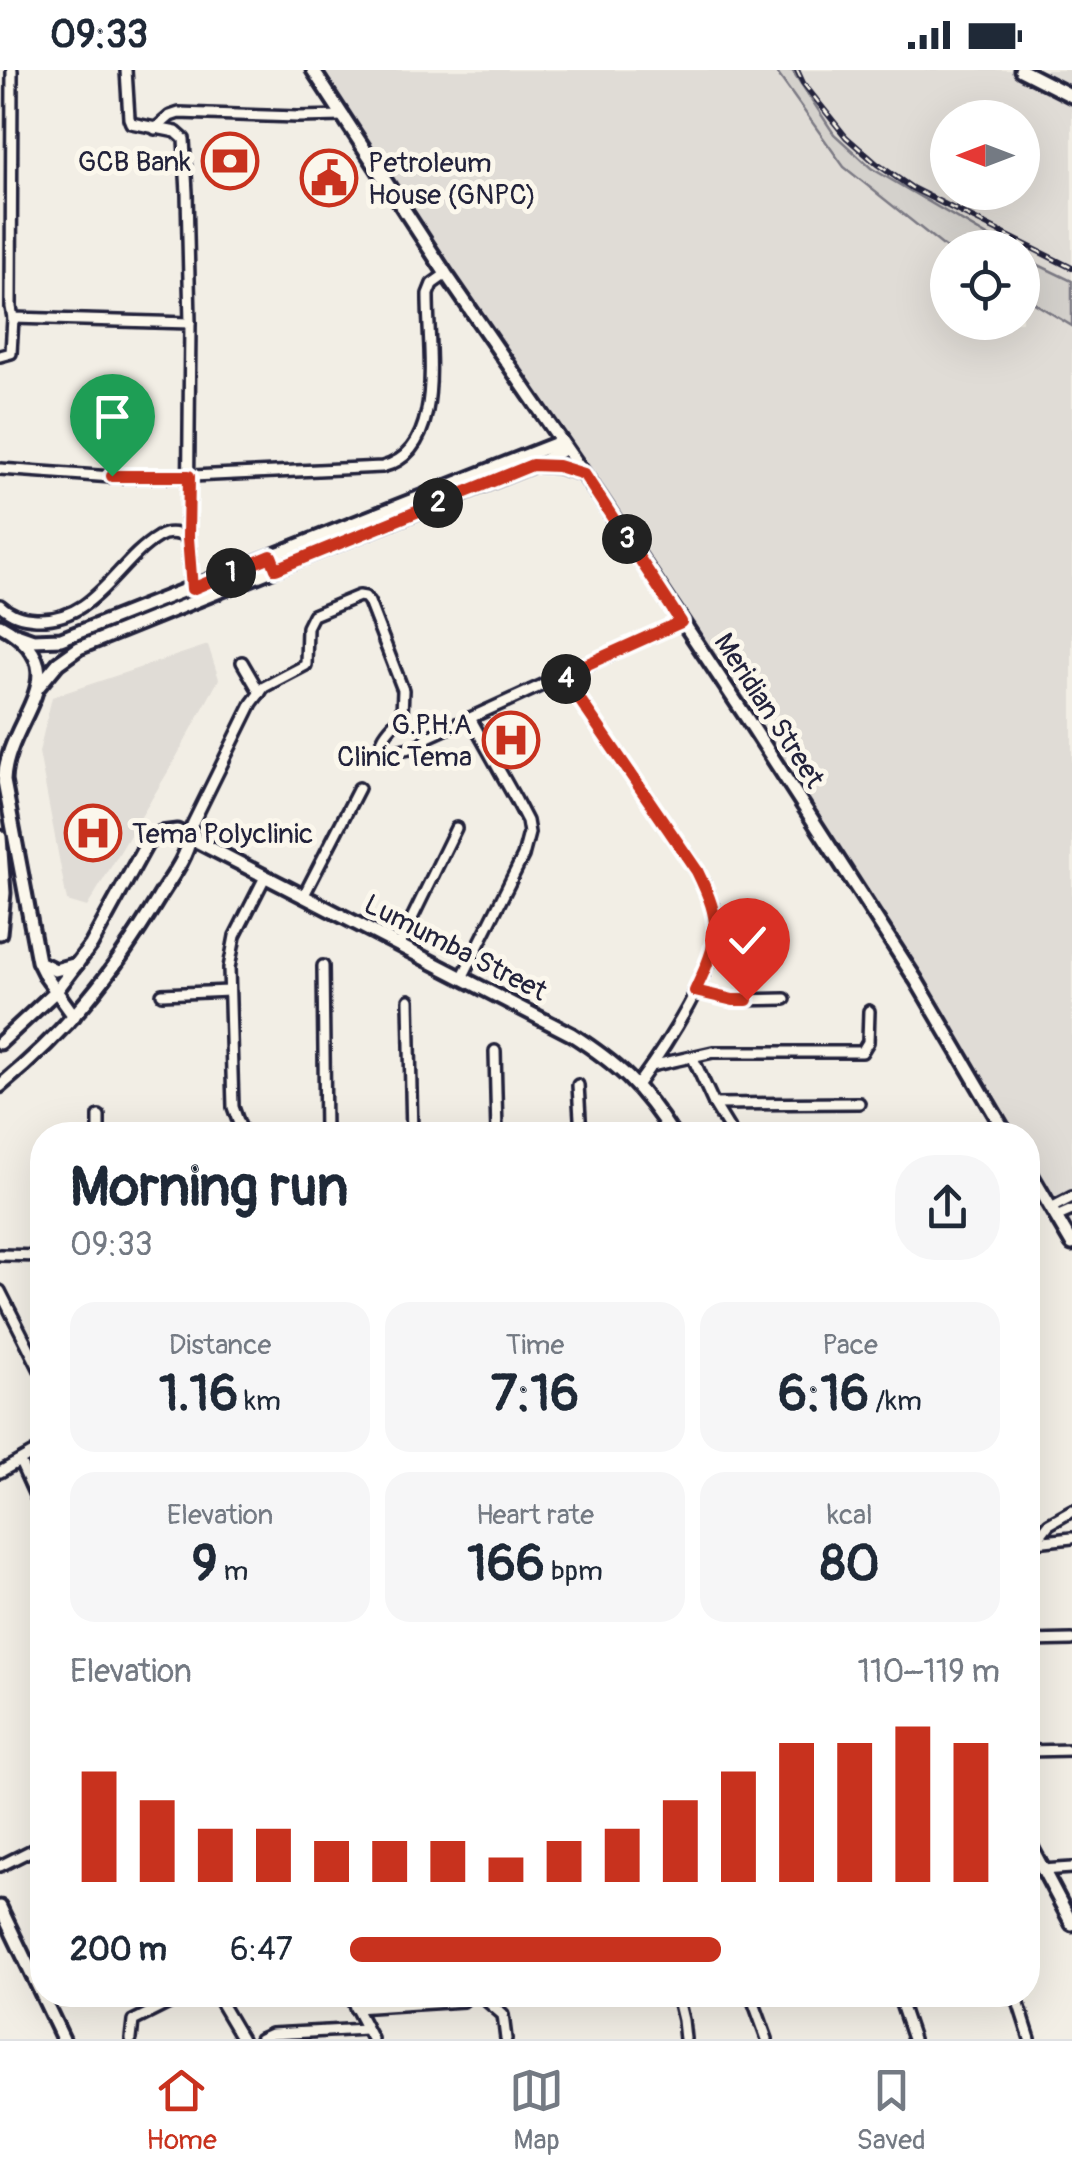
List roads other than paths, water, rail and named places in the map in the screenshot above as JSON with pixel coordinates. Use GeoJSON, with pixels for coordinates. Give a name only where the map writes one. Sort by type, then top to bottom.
{"type":"FeatureCollection","features":[{"type":"Feature","properties":{"kind":"main road","name":"Meridian Street"},"geometry":{"type":"LineString","coordinates":[[313,70],[748,720],[916,980],[999,1122]]}},
{"type":"Feature","properties":{"kind":"main road"},"geometry":{"type":"LineString","coordinates":[[1021,70],[1072,96]]}},
{"type":"Feature","properties":{"kind":"main road"},"geometry":{"type":"LineString","coordinates":[[530,459],[548,424]]}},
{"type":"Feature","properties":{"kind":"main road"},"geometry":{"type":"LineString","coordinates":[[74,1016],[38,961],[4,781],[19,726],[39,686],[58,663],[79,648],[274,562],[562,445]]}},
{"type":"Feature","properties":{"kind":"main road"},"geometry":{"type":"LineString","coordinates":[[530,459],[584,474]]}},
{"type":"Feature","properties":{"kind":"main road"},"geometry":{"type":"LineString","coordinates":[[0,625],[33,640],[61,639],[274,562]]}},
{"type":"Feature","properties":{"kind":"main road"},"geometry":{"type":"LineString","coordinates":[[16,634],[34,655],[39,686]]}},
{"type":"Feature","properties":{"kind":"main road"},"geometry":{"type":"LineString","coordinates":[[0,740],[19,726]]}},
{"type":"Feature","properties":{"kind":"main road"},"geometry":{"type":"LineString","coordinates":[[0,1044],[57,990],[92,945],[147,843],[168,831],[189,837],[188,848],[127,950],[52,1040],[0,1086]]}},
{"type":"Feature","properties":{"kind":"main road"},"geometry":{"type":"LineString","coordinates":[[0,837],[4,893],[0,933]]}},
{"type":"Feature","properties":{"kind":"main road","name":"Lumumba Street"},"geometry":{"type":"LineString","coordinates":[[189,837],[570,1034],[638,1084],[664,1122]]}},
{"type":"Feature","properties":{"kind":"main road"},"geometry":{"type":"LineString","coordinates":[[38,961],[55,970],[77,964]]}},
{"type":"Feature","properties":{"kind":"main road"},"geometry":{"type":"LineString","coordinates":[[1040,1189],[1072,1244]]}},
{"type":"Feature","properties":{"kind":"main road"},"geometry":{"type":"LineString","coordinates":[[1040,1866],[1072,1924]]}},
{"type":"Feature","properties":{"kind":"main road"},"geometry":{"type":"LineString","coordinates":[[0,1907],[30,1970]]}},
{"type":"Feature","properties":{"kind":"main road"},"geometry":{"type":"LineString","coordinates":[[48,2007],[63,2039]]}},
{"type":"Feature","properties":{"kind":"street"},"geometry":{"type":"LineString","coordinates":[[0,356],[11,353],[14,318],[12,70]]}},
{"type":"Feature","properties":{"kind":"street"},"geometry":{"type":"LineString","coordinates":[[126,70],[131,124],[176,132],[184,139],[190,323],[188,538],[192,589]]}},
{"type":"Feature","properties":{"kind":"street"},"geometry":{"type":"LineString","coordinates":[[156,128],[179,113],[344,116]]}},
{"type":"Feature","properties":{"kind":"street"},"geometry":{"type":"LineString","coordinates":[[0,469],[189,476],[393,464],[404,457],[428,412],[428,294],[432,284],[446,274]]}},
{"type":"Feature","properties":{"kind":"street"},"geometry":{"type":"LineString","coordinates":[[14,318],[190,323]]}},
{"type":"Feature","properties":{"kind":"street"},"geometry":{"type":"LineString","coordinates":[[0,605],[11,614],[51,619],[98,594],[157,537],[172,534],[188,538]]}},
{"type":"Feature","properties":{"kind":"street"},"geometry":{"type":"LineString","coordinates":[[189,837],[239,727],[260,692],[274,680],[306,665],[307,627],[313,615],[359,596],[369,602],[403,690],[402,714],[383,736],[382,749],[391,754],[420,746],[428,737],[494,705],[681,622]]}},
{"type":"Feature","properties":{"kind":"street"},"geometry":{"type":"LineString","coordinates":[[242,662],[260,692]]}},
{"type":"Feature","properties":{"kind":"street"},"geometry":{"type":"LineString","coordinates":[[563,675],[697,871],[716,922],[712,953],[695,991],[638,1084]]}},
{"type":"Feature","properties":{"kind":"street"},"geometry":{"type":"LineString","coordinates":[[462,978],[523,856],[529,833],[516,800],[470,718]]}},
{"type":"Feature","properties":{"kind":"street"},"geometry":{"type":"LineString","coordinates":[[304,897],[359,788]]}},
{"type":"Feature","properties":{"kind":"street"},"geometry":{"type":"LineString","coordinates":[[399,945],[456,828]]}},
{"type":"Feature","properties":{"kind":"street"},"geometry":{"type":"LineString","coordinates":[[238,1122],[233,1107],[230,952],[265,877]]}},
{"type":"Feature","properties":{"kind":"street"},"geometry":{"type":"LineString","coordinates":[[323,966],[325,1122]]}},
{"type":"Feature","properties":{"kind":"street"},"geometry":{"type":"LineString","coordinates":[[162,994],[229,991]]}},
{"type":"Feature","properties":{"kind":"street"},"geometry":{"type":"LineString","coordinates":[[695,991],[733,1000],[786,999]]}},
{"type":"Feature","properties":{"kind":"street"},"geometry":{"type":"LineString","coordinates":[[409,1000],[412,1122]]}},
{"type":"Feature","properties":{"kind":"street"},"geometry":{"type":"LineString","coordinates":[[651,1066],[713,1052],[862,1052],[868,1042],[869,1011]]}},
{"type":"Feature","properties":{"kind":"street"},"geometry":{"type":"LineString","coordinates":[[495,1051],[497,1122]]}},
{"type":"Feature","properties":{"kind":"street"},"geometry":{"type":"LineString","coordinates":[[693,1058],[726,1122]]}},
{"type":"Feature","properties":{"kind":"street"},"geometry":{"type":"LineString","coordinates":[[578,1085],[580,1122]]}},
{"type":"Feature","properties":{"kind":"street"},"geometry":{"type":"LineString","coordinates":[[714,1104],[859,1103]]}},
{"type":"Feature","properties":{"kind":"street"},"geometry":{"type":"LineString","coordinates":[[99,1116],[99,1122]]}},
{"type":"Feature","properties":{"kind":"street"},"geometry":{"type":"LineString","coordinates":[[1054,1213],[1072,1197]]}},
{"type":"Feature","properties":{"kind":"street"},"geometry":{"type":"LineString","coordinates":[[1054,1213],[1072,1210]]}},
{"type":"Feature","properties":{"kind":"street"},"geometry":{"type":"LineString","coordinates":[[0,1255],[30,1256]]}},
{"type":"Feature","properties":{"kind":"street"},"geometry":{"type":"LineString","coordinates":[[0,1291],[30,1353]]}},
{"type":"Feature","properties":{"kind":"street"},"geometry":{"type":"LineString","coordinates":[[0,1472],[30,1456]]}},
{"type":"Feature","properties":{"kind":"street"},"geometry":{"type":"LineString","coordinates":[[20,1462],[30,1484]]}},
{"type":"Feature","properties":{"kind":"street"},"geometry":{"type":"LineString","coordinates":[[1040,1535],[1049,1524],[1068,1514],[1072,1538],[1040,1544]]}},
{"type":"Feature","properties":{"kind":"street"},"geometry":{"type":"LineString","coordinates":[[1040,1641],[1072,1640]]}},
{"type":"Feature","properties":{"kind":"street"},"geometry":{"type":"LineString","coordinates":[[1040,1751],[1072,1750]]}},
{"type":"Feature","properties":{"kind":"street"},"geometry":{"type":"LineString","coordinates":[[0,1866],[30,1851]]}},
{"type":"Feature","properties":{"kind":"street"},"geometry":{"type":"LineString","coordinates":[[1042,1870],[1072,1868]]}},
{"type":"Feature","properties":{"kind":"street"},"geometry":{"type":"LineString","coordinates":[[132,2039],[133,2021],[161,2007]]}},
{"type":"Feature","properties":{"kind":"street"},"geometry":{"type":"LineString","coordinates":[[223,2007],[242,2039]]}},
{"type":"Feature","properties":{"kind":"street"},"geometry":{"type":"LineString","coordinates":[[370,2007],[355,2008],[372,2039]]}},
{"type":"Feature","properties":{"kind":"street"},"geometry":{"type":"LineString","coordinates":[[494,2007],[503,2015],[506,2039]]}},
{"type":"Feature","properties":{"kind":"street"},"geometry":{"type":"LineString","coordinates":[[680,2007],[685,2039]]}},
{"type":"Feature","properties":{"kind":"street"},"geometry":{"type":"LineString","coordinates":[[756,2007],[767,2039]]}},
{"type":"Feature","properties":{"kind":"street"},"geometry":{"type":"LineString","coordinates":[[902,2007],[913,2039]]}},
{"type":"Feature","properties":{"kind":"street"},"geometry":{"type":"LineString","coordinates":[[1020,2007],[1030,2039]]}},
{"type":"Feature","properties":{"kind":"street"},"geometry":{"type":"LineString","coordinates":[[260,2039],[271,2034],[311,2036],[366,2029]]}},
{"type":"Feature","properties":{"kind":"railway"},"geometry":{"type":"LineString","coordinates":[[797,70],[846,137],[877,164],[912,188],[1072,268]]}},
{"type":"Feature","properties":{"kind":"place","name":"GCB Bank"},"geometry":{"type":"Point","coordinates":[230,161]}},
{"type":"Feature","properties":{"kind":"place","name":"Petroleum House (GNPC)"},"geometry":{"type":"Point","coordinates":[329,178]}},
{"type":"Feature","properties":{"kind":"place","name":"G.P.H.A Clinic Tema"},"geometry":{"type":"Point","coordinates":[511,740]}},
{"type":"Feature","properties":{"kind":"place","name":"Tema Polyclinic"},"geometry":{"type":"Point","coordinates":[93,833]}}]}
